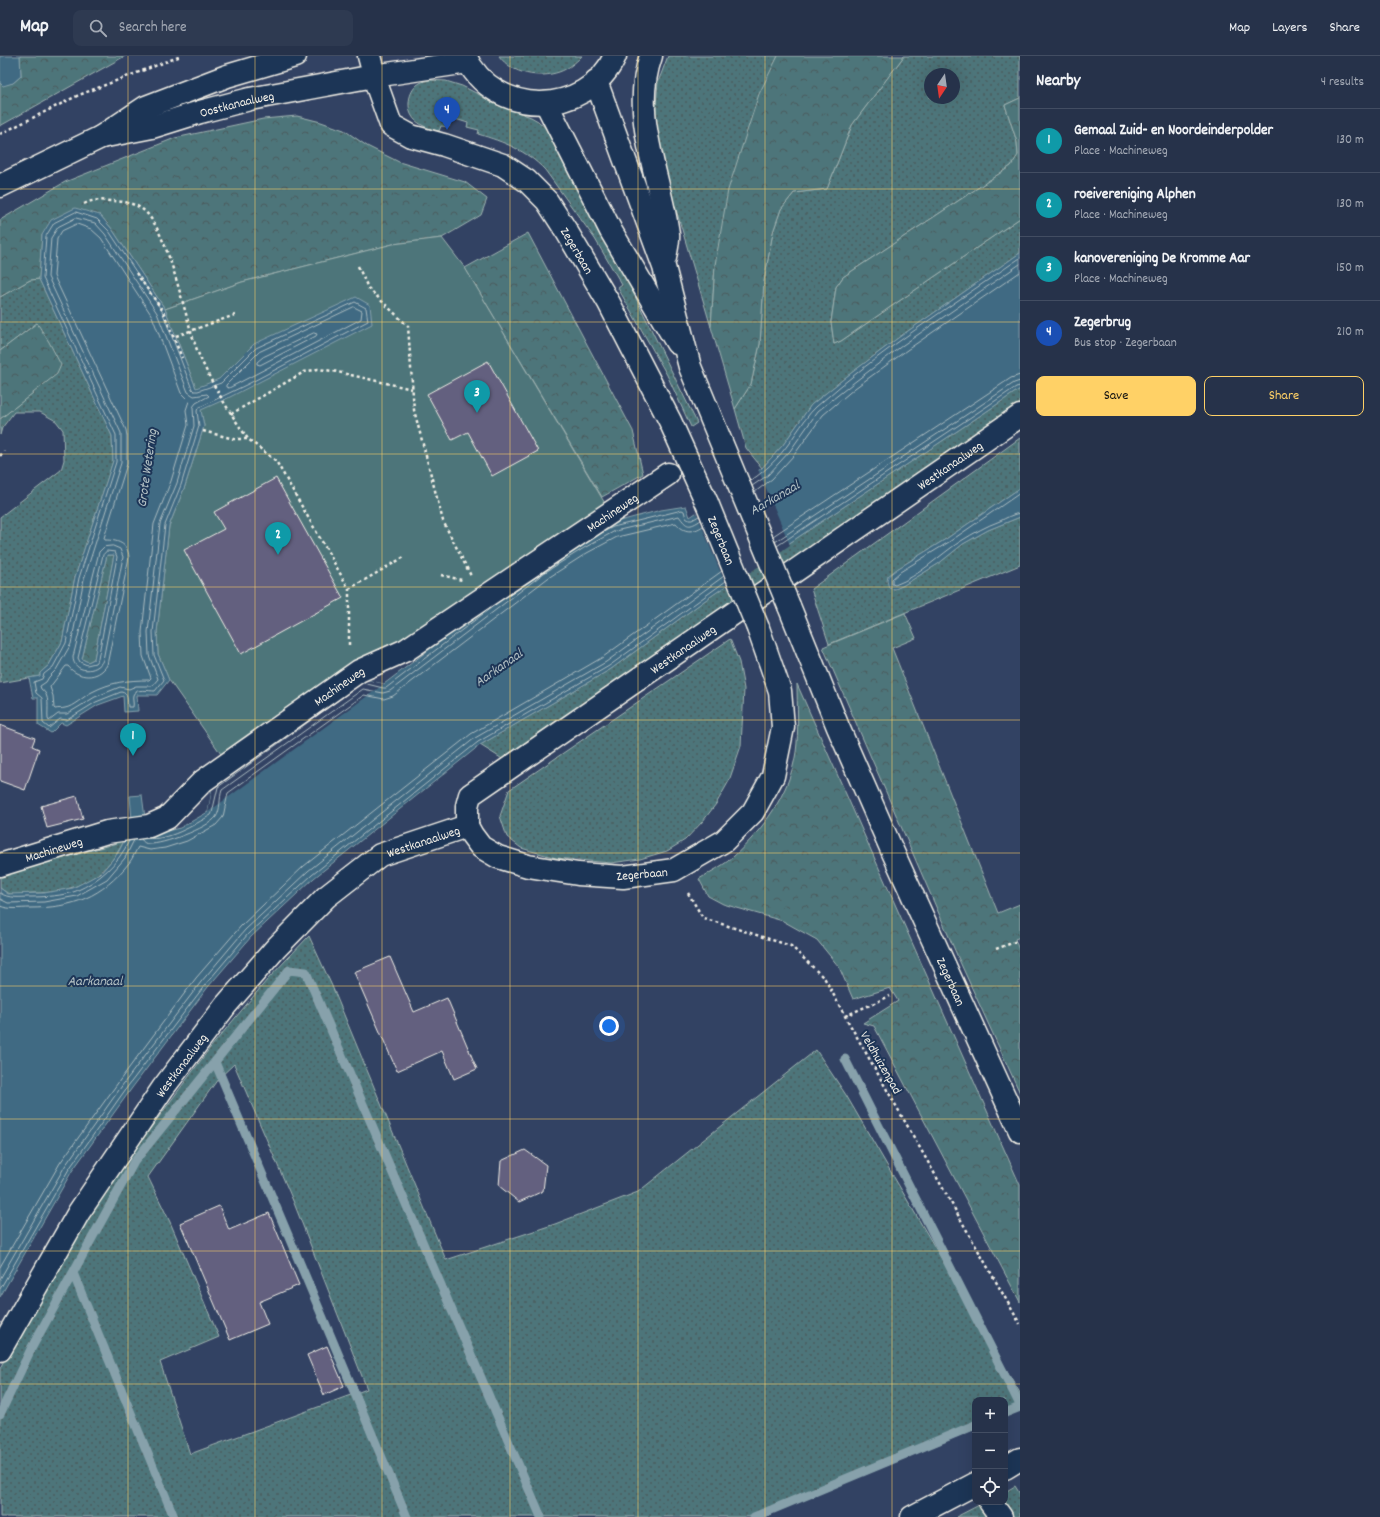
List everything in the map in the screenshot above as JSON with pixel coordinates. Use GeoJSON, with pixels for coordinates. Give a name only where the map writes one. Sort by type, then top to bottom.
{"type":"FeatureCollection","features":[{"type":"Feature","properties":{"kind":"street","name":"Oostkanaalweg"},"geometry":{"type":"LineString","coordinates":[[0,186],[101,137],[146,107],[227,76],[295,56]]}},
{"type":"Feature","properties":{"kind":"street"},"geometry":{"type":"LineString","coordinates":[[466,59],[474,72],[482,80],[501,94],[523,102],[546,103],[573,96],[585,90],[605,72],[615,56]]}},
{"type":"Feature","properties":{"kind":"street"},"geometry":{"type":"LineString","coordinates":[[651,56],[642,98],[645,124],[668,235],[664,267]]}},
{"type":"Feature","properties":{"kind":"street","name":"Oostkanaalweg"},"geometry":{"type":"LineString","coordinates":[[101,137],[152,127],[200,112],[372,66],[466,59]]}},
{"type":"Feature","properties":{"kind":"street","name":"Zegerbaan"},"geometry":{"type":"LineString","coordinates":[[372,66],[391,125],[411,136],[444,145],[503,165],[527,181],[546,201],[567,232],[609,303],[670,421],[707,502],[758,628],[780,691],[783,727],[772,776],[752,812],[724,841],[674,870],[623,877],[578,874],[528,866],[498,857],[481,846],[468,826]]}},
{"type":"Feature","properties":{"kind":"street","name":"Zegerbaan"},"geometry":{"type":"LineString","coordinates":[[596,81],[664,267],[690,367]]}},
{"type":"Feature","properties":{"kind":"street","name":"Zegerbaan"},"geometry":{"type":"LineString","coordinates":[[546,103],[611,231],[690,367],[790,606],[838,727],[891,848],[1020,1131]]}},
{"type":"Feature","properties":{"kind":"street","name":"Westkanaalweg"},"geometry":{"type":"LineString","coordinates":[[0,1350],[79,1212],[163,1088],[226,1005],[276,948],[326,897],[380,855],[468,826],[467,806],[470,796],[488,782],[1020,416]]}},
{"type":"Feature","properties":{"kind":"street","name":"Machineweg"},"geometry":{"type":"LineString","coordinates":[[0,865],[106,832],[149,826],[167,818],[203,781],[358,671],[406,650],[478,590],[668,474]]}},
{"type":"Feature","properties":{"kind":"street"},"geometry":{"type":"LineString","coordinates":[[1008,1466],[1020,1460]]}},
{"type":"Feature","properties":{"kind":"street"},"geometry":{"type":"LineString","coordinates":[[912,1517],[972,1486]]}},
{"type":"Feature","properties":{"kind":"street"},"geometry":{"type":"LineString","coordinates":[[992,1505],[1001,1517]]}},
{"type":"Feature","properties":{"kind":"path"},"geometry":{"type":"LineString","coordinates":[[0,134],[79,95],[181,56]]}},
{"type":"Feature","properties":{"kind":"path"},"geometry":{"type":"LineString","coordinates":[[84,204],[93,200],[121,201],[142,209],[157,227],[165,246],[199,355],[231,414],[248,439],[276,461],[349,589],[348,668],[352,676]]}},
{"type":"Feature","properties":{"kind":"path"},"geometry":{"type":"LineString","coordinates":[[358,266],[368,288],[408,326],[414,410],[443,521],[478,590]]}},
{"type":"Feature","properties":{"kind":"path"},"geometry":{"type":"LineString","coordinates":[[136,274],[163,311],[182,358]]}},
{"type":"Feature","properties":{"kind":"path"},"geometry":{"type":"LineString","coordinates":[[176,336],[235,315]]}},
{"type":"Feature","properties":{"kind":"path"},"geometry":{"type":"LineString","coordinates":[[231,414],[304,372],[318,369],[412,389]]}},
{"type":"Feature","properties":{"kind":"path"},"geometry":{"type":"LineString","coordinates":[[203,431],[234,439],[248,439]]}},
{"type":"Feature","properties":{"kind":"path"},"geometry":{"type":"LineString","coordinates":[[0,456],[4,451]]}},
{"type":"Feature","properties":{"kind":"path"},"geometry":{"type":"LineString","coordinates":[[349,589],[406,556]]}},
{"type":"Feature","properties":{"kind":"path"},"geometry":{"type":"LineString","coordinates":[[441,575],[478,590]]}},
{"type":"Feature","properties":{"kind":"path","name":"Veldhuizenpad"},"geometry":{"type":"LineString","coordinates":[[674,870],[703,918],[791,946],[825,979],[1020,1324]]}},
{"type":"Feature","properties":{"kind":"path"},"geometry":{"type":"LineString","coordinates":[[996,949],[1020,940]]}},
{"type":"Feature","properties":{"kind":"path"},"geometry":{"type":"LineString","coordinates":[[845,1016],[890,996]]}},
{"type":"Feature","properties":{"kind":"green space"},"geometry":{"type":"Polygon","coordinates":[[[20,56],[125,56],[0,126],[0,83],[3,85],[13,83],[21,76],[20,56]]]}},
{"type":"Feature","properties":{"kind":"green space"},"geometry":{"type":"Polygon","coordinates":[[[499,56],[582,56],[559,72],[535,75],[518,71],[504,62],[499,56]]]}},
{"type":"Feature","properties":{"kind":"green space"},"geometry":{"type":"Polygon","coordinates":[[[668,56],[778,56],[715,265],[711,327],[662,159],[655,118],[658,82],[668,56]]]}},
{"type":"Feature","properties":{"kind":"green space"},"geometry":{"type":"Polygon","coordinates":[[[778,56],[904,56],[852,125],[827,189],[794,193],[781,209],[773,232],[764,281],[760,344],[751,384],[735,409],[711,327],[715,265],[728,190],[759,94],[778,56]]]}},
{"type":"Feature","properties":{"kind":"green space"},"geometry":{"type":"Polygon","coordinates":[[[904,56],[1020,56],[1020,98],[1005,105],[1017,142],[1018,156],[1011,166],[843,277],[836,287],[831,322],[834,344],[841,341],[1020,218],[1020,253],[898,338],[811,405],[783,445],[762,468],[746,448],[735,409],[751,384],[760,344],[764,281],[773,232],[781,209],[794,193],[827,189],[852,125],[904,56]]]}},
{"type":"Feature","properties":{"kind":"green space"},"geometry":{"type":"Polygon","coordinates":[[[429,80],[446,81],[462,86],[492,103],[531,117],[548,130],[628,282],[697,423],[691,427],[667,375],[618,288],[622,285],[595,239],[545,170],[522,152],[497,140],[478,134],[479,130],[467,127],[468,123],[452,118],[449,127],[441,126],[439,131],[428,128],[417,122],[410,112],[409,103],[411,93],[413,89],[421,82],[429,80]]]}},
{"type":"Feature","properties":{"kind":"green space"},"geometry":{"type":"Polygon","coordinates":[[[1020,98],[1020,218],[841,341],[834,344],[831,322],[836,287],[843,277],[1011,166],[1018,155],[1017,142],[1005,105],[1020,98]]]}},
{"type":"Feature","properties":{"kind":"green space"},"geometry":{"type":"Polygon","coordinates":[[[297,116],[344,130],[367,146],[399,162],[465,182],[487,199],[481,215],[442,238],[393,244],[242,282],[165,309],[112,229],[100,215],[42,235],[39,279],[30,280],[0,297],[0,220],[65,182],[175,138],[263,119],[297,116]]]}},
{"type":"Feature","properties":{"kind":"green space"},"geometry":{"type":"Polygon","coordinates":[[[528,233],[633,431],[643,474],[602,497],[465,268],[528,233]]]}},
{"type":"Feature","properties":{"kind":"green space"},"geometry":{"type":"Polygon","coordinates":[[[442,238],[465,268],[606,505],[401,643],[360,660],[221,754],[169,680],[158,654],[157,632],[169,526],[185,486],[204,426],[196,388],[165,309],[242,282],[393,244],[442,238]]]}},
{"type":"Feature","properties":{"kind":"green space"},"geometry":{"type":"Polygon","coordinates":[[[39,279],[112,436],[113,461],[75,577],[62,642],[49,665],[40,673],[40,676],[0,683],[0,517],[61,470],[64,460],[63,430],[56,421],[40,412],[14,412],[2,428],[0,435],[0,419],[34,392],[37,323],[0,351],[0,297],[30,280],[39,279]]]}},
{"type":"Feature","properties":{"kind":"green space"},"geometry":{"type":"Polygon","coordinates":[[[37,323],[61,365],[57,374],[0,419],[0,351],[37,323]]]}},
{"type":"Feature","properties":{"kind":"green space"},"geometry":{"type":"Polygon","coordinates":[[[1020,389],[1020,403],[963,447],[504,760],[480,745],[611,669],[746,572],[1020,389]]]}},
{"type":"Feature","properties":{"kind":"green space"},"geometry":{"type":"Polygon","coordinates":[[[1020,438],[1020,488],[946,539],[897,569],[889,576],[889,588],[894,589],[902,586],[938,564],[963,544],[988,530],[1020,517],[1020,565],[829,644],[811,589],[1020,438]]]}},
{"type":"Feature","properties":{"kind":"green space"},"geometry":{"type":"Polygon","coordinates":[[[107,555],[114,555],[94,659],[88,662],[82,659],[107,555]]]}},
{"type":"Feature","properties":{"kind":"green space"},"geometry":{"type":"Polygon","coordinates":[[[905,613],[916,638],[892,648],[998,913],[1020,904],[1020,937],[1015,939],[1020,953],[1020,1093],[960,962],[823,647],[905,613]]]}},
{"type":"Feature","properties":{"kind":"green space"},"geometry":{"type":"Polygon","coordinates":[[[730,639],[739,662],[744,689],[741,746],[729,781],[716,804],[703,821],[685,840],[667,851],[640,859],[611,863],[556,858],[521,848],[507,837],[500,816],[509,790],[730,639]]]}},
{"type":"Feature","properties":{"kind":"green space"},"geometry":{"type":"Polygon","coordinates":[[[797,684],[1020,1185],[1020,1302],[874,1026],[863,1023],[898,1001],[890,988],[853,999],[839,967],[817,940],[783,921],[723,904],[708,896],[699,879],[733,857],[755,835],[774,810],[788,782],[796,752],[798,727],[797,684]]]}},
{"type":"Feature","properties":{"kind":"green space"},"geometry":{"type":"Polygon","coordinates":[[[124,841],[108,865],[98,874],[75,887],[48,892],[17,894],[8,893],[0,888],[0,876],[124,841]]]}},
{"type":"Feature","properties":{"kind":"green space"},"geometry":{"type":"Polygon","coordinates":[[[309,936],[332,986],[446,1260],[555,1224],[638,1192],[816,1050],[846,1095],[1020,1393],[1020,1408],[1008,1414],[1008,1397],[972,1397],[972,1430],[763,1517],[0,1517],[0,1368],[28,1315],[115,1176],[210,1048],[267,980],[309,936]],[[234,1064],[218,1079],[148,1177],[170,1222],[219,1337],[160,1362],[190,1454],[367,1389],[294,1203],[234,1064]]]}},
{"type":"Feature","properties":{"kind":"green space"},"geometry":{"type":"Polygon","coordinates":[[[1015,1486],[1020,1494],[1020,1517],[956,1517],[979,1505],[1008,1505],[1008,1490],[1015,1486]]]}},
{"type":"Feature","properties":{"kind":"water"},"geometry":{"type":"Polygon","coordinates":[[[0,56],[20,56],[21,76],[13,83],[3,86],[0,83],[0,56]]]}},
{"type":"Feature","properties":{"kind":"water","name":"Grote Wetering"},"geometry":{"type":"Polygon","coordinates":[[[75,208],[100,215],[112,229],[165,309],[196,388],[219,379],[254,344],[356,297],[370,305],[372,324],[228,398],[201,410],[204,426],[185,486],[169,526],[157,632],[158,654],[169,680],[157,695],[137,695],[138,711],[124,712],[123,696],[98,705],[66,725],[61,723],[51,733],[38,725],[38,698],[33,698],[29,678],[40,676],[40,673],[49,665],[62,642],[75,577],[113,461],[112,436],[39,279],[42,235],[51,220],[75,208]],[[107,555],[82,659],[88,662],[94,659],[114,555],[107,555]]]}},
{"type":"Feature","properties":{"kind":"water","name":"Aarkanaal"},"geometry":{"type":"Polygon","coordinates":[[[1020,253],[1020,389],[746,572],[611,669],[480,745],[314,878],[251,937],[208,987],[132,1088],[72,1171],[0,1297],[0,888],[8,894],[44,893],[73,888],[101,873],[118,853],[132,820],[130,796],[142,795],[149,835],[180,828],[208,812],[213,785],[362,679],[384,684],[539,566],[612,523],[661,510],[686,506],[690,517],[762,468],[783,445],[811,405],[846,377],[898,338],[1020,253]]]}},
{"type":"Feature","properties":{"kind":"water"},"geometry":{"type":"Polygon","coordinates":[[[1020,488],[1020,517],[988,530],[963,544],[938,564],[902,586],[895,589],[889,588],[887,581],[888,576],[897,569],[946,539],[1020,488]]]}},
{"type":"Feature","properties":{"kind":"pier"},"geometry":{"type":"Polygon","coordinates":[[[758,469],[790,545],[727,588],[696,512],[758,469]]]}},
{"type":"Feature","properties":{"kind":"pier"},"geometry":{"type":"Polygon","coordinates":[[[362,679],[384,684],[208,812],[213,785],[362,679]]]}},
{"type":"Feature","properties":{"kind":"building"},"geometry":{"type":"Polygon","coordinates":[[[488,361],[538,451],[492,476],[468,432],[452,440],[427,394],[488,361]]]}},
{"type":"Feature","properties":{"kind":"building"},"geometry":{"type":"Polygon","coordinates":[[[276,478],[343,598],[241,654],[184,550],[224,529],[214,512],[276,478]]]}},
{"type":"Feature","properties":{"kind":"building"},"geometry":{"type":"Polygon","coordinates":[[[0,725],[35,738],[32,746],[39,749],[25,790],[0,781],[0,725]]]}},
{"type":"Feature","properties":{"kind":"building"},"geometry":{"type":"Polygon","coordinates":[[[77,796],[83,819],[47,828],[41,806],[77,796]]]}},
{"type":"Feature","properties":{"kind":"building"},"geometry":{"type":"Polygon","coordinates":[[[390,957],[414,1012],[447,998],[477,1069],[454,1079],[442,1051],[397,1071],[354,972],[390,957]]]}},
{"type":"Feature","properties":{"kind":"building"},"geometry":{"type":"Polygon","coordinates":[[[525,1150],[546,1165],[543,1191],[519,1202],[499,1186],[501,1161],[525,1150]]]}},
{"type":"Feature","properties":{"kind":"building"},"geometry":{"type":"Polygon","coordinates":[[[219,1206],[229,1230],[269,1213],[299,1285],[259,1302],[268,1324],[230,1340],[180,1223],[219,1206]]]}},
{"type":"Feature","properties":{"kind":"building"},"geometry":{"type":"Polygon","coordinates":[[[327,1346],[344,1386],[324,1395],[307,1355],[327,1346]]]}},
{"type":"Feature","properties":{"kind":"waterway"},"geometry":{"type":"LineString","coordinates":[[0,1414],[32,1347],[134,1162],[289,970],[306,972],[541,1517]]}},
{"type":"Feature","properties":{"kind":"waterway"},"geometry":{"type":"LineString","coordinates":[[845,1059],[1020,1405]]}},
{"type":"Feature","properties":{"kind":"waterway"},"geometry":{"type":"LineString","coordinates":[[215,1062],[407,1517]]}},
{"type":"Feature","properties":{"kind":"waterway"},"geometry":{"type":"LineString","coordinates":[[73,1273],[174,1517]]}},
{"type":"Feature","properties":{"kind":"waterway"},"geometry":{"type":"LineString","coordinates":[[1008,1412],[1020,1407]]}},
{"type":"Feature","properties":{"kind":"waterway"},"geometry":{"type":"LineString","coordinates":[[754,1517],[972,1426]]}},
{"type":"Feature","properties":{"kind":"place","name":"Zegerbrug"},"geometry":{"type":"Point","coordinates":[447,130]}},
{"type":"Feature","properties":{"kind":"place","name":"kanovereniging De Kromme Aar"},"geometry":{"type":"Point","coordinates":[477,413]}},
{"type":"Feature","properties":{"kind":"place","name":"roeivereniging Alphen"},"geometry":{"type":"Point","coordinates":[278,555]}},
{"type":"Feature","properties":{"kind":"place","name":"Gemaal Zuid- en Noordeinderpolder"},"geometry":{"type":"Point","coordinates":[133,756]}}]}
